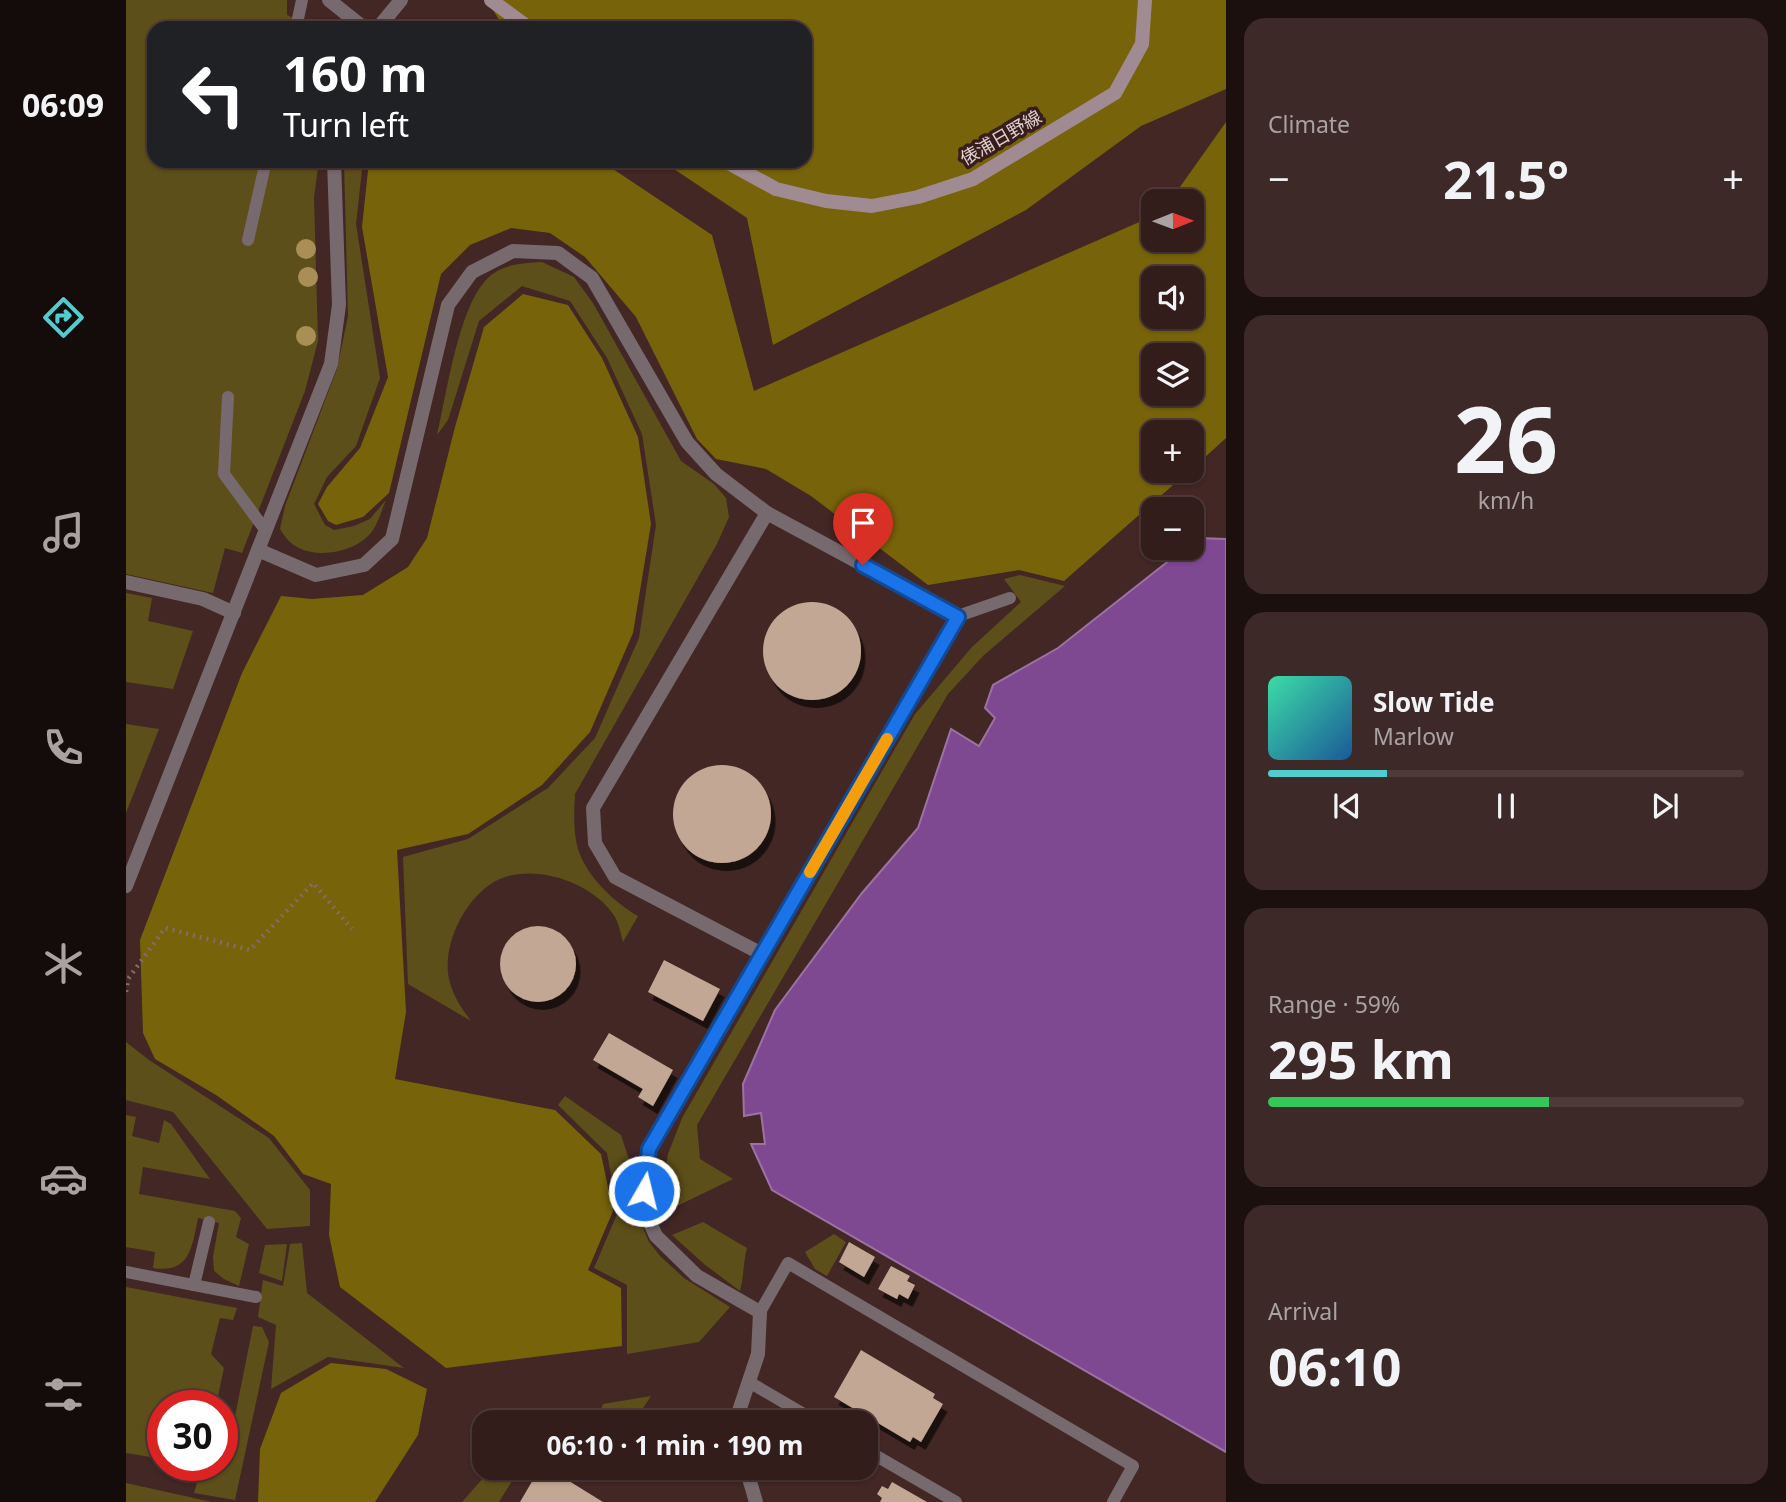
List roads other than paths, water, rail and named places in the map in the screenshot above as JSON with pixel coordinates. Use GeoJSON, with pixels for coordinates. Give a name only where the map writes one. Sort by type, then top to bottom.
{"type":"FeatureCollection","features":[{"type":"Feature","properties":{"kind":"main road"},"geometry":{"type":"LineString","coordinates":[[491,0],[520,21]]}},
{"type":"Feature","properties":{"kind":"main road","name":"俵浦日野線"},"geometry":{"type":"LineString","coordinates":[[738,168],[776,189],[827,201],[872,206],[918,197],[973,178],[1115,93],[1142,44],[1144,0]]}},
{"type":"Feature","properties":{"kind":"street"},"geometry":{"type":"LineString","coordinates":[[328,0],[355,21]]}},
{"type":"Feature","properties":{"kind":"street"},"geometry":{"type":"LineString","coordinates":[[384,21],[401,0]]}},
{"type":"Feature","properties":{"kind":"street"},"geometry":{"type":"LineString","coordinates":[[126,886],[331,364],[339,305],[334,168]]}},
{"type":"Feature","properties":{"kind":"street"},"geometry":{"type":"LineString","coordinates":[[258,550],[316,575],[364,565],[392,539],[448,305],[472,272],[513,251],[558,253],[592,278],[687,442],[716,474],[767,513],[958,617],[649,1149],[644,1191],[650,1223],[656,1236],[697,1276],[760,1312],[758,1354],[739,1410]]}},
{"type":"Feature","properties":{"kind":"street"},"geometry":{"type":"LineString","coordinates":[[762,954],[615,877],[594,843],[593,808],[767,513]]}},
{"type":"Feature","properties":{"kind":"street"},"geometry":{"type":"LineString","coordinates":[[126,582],[203,598],[234,613]]}},
{"type":"Feature","properties":{"kind":"street"},"geometry":{"type":"LineString","coordinates":[[750,1480],[756,1502]]}},
{"type":"Feature","properties":{"kind":"lane"},"geometry":{"type":"LineString","coordinates":[[298,21],[302,0]]}},
{"type":"Feature","properties":{"kind":"lane"},"geometry":{"type":"LineString","coordinates":[[248,240],[264,168]]}},
{"type":"Feature","properties":{"kind":"lane"},"geometry":{"type":"LineString","coordinates":[[229,397],[224,474],[266,531]]}},
{"type":"Feature","properties":{"kind":"lane"},"geometry":{"type":"LineString","coordinates":[[958,617],[1010,598]]}},
{"type":"Feature","properties":{"kind":"lane"},"geometry":{"type":"LineString","coordinates":[[194,1285],[209,1222]]}},
{"type":"Feature","properties":{"kind":"lane"},"geometry":{"type":"LineString","coordinates":[[760,1312],[788,1263],[1133,1466],[1113,1502]]}},
{"type":"Feature","properties":{"kind":"lane"},"geometry":{"type":"LineString","coordinates":[[126,1272],[256,1297]]}},
{"type":"Feature","properties":{"kind":"lane"},"geometry":{"type":"LineString","coordinates":[[749,1382],[797,1410]]}},
{"type":"Feature","properties":{"kind":"lane"},"geometry":{"type":"LineString","coordinates":[[878,1457],[956,1502]]}}]}
